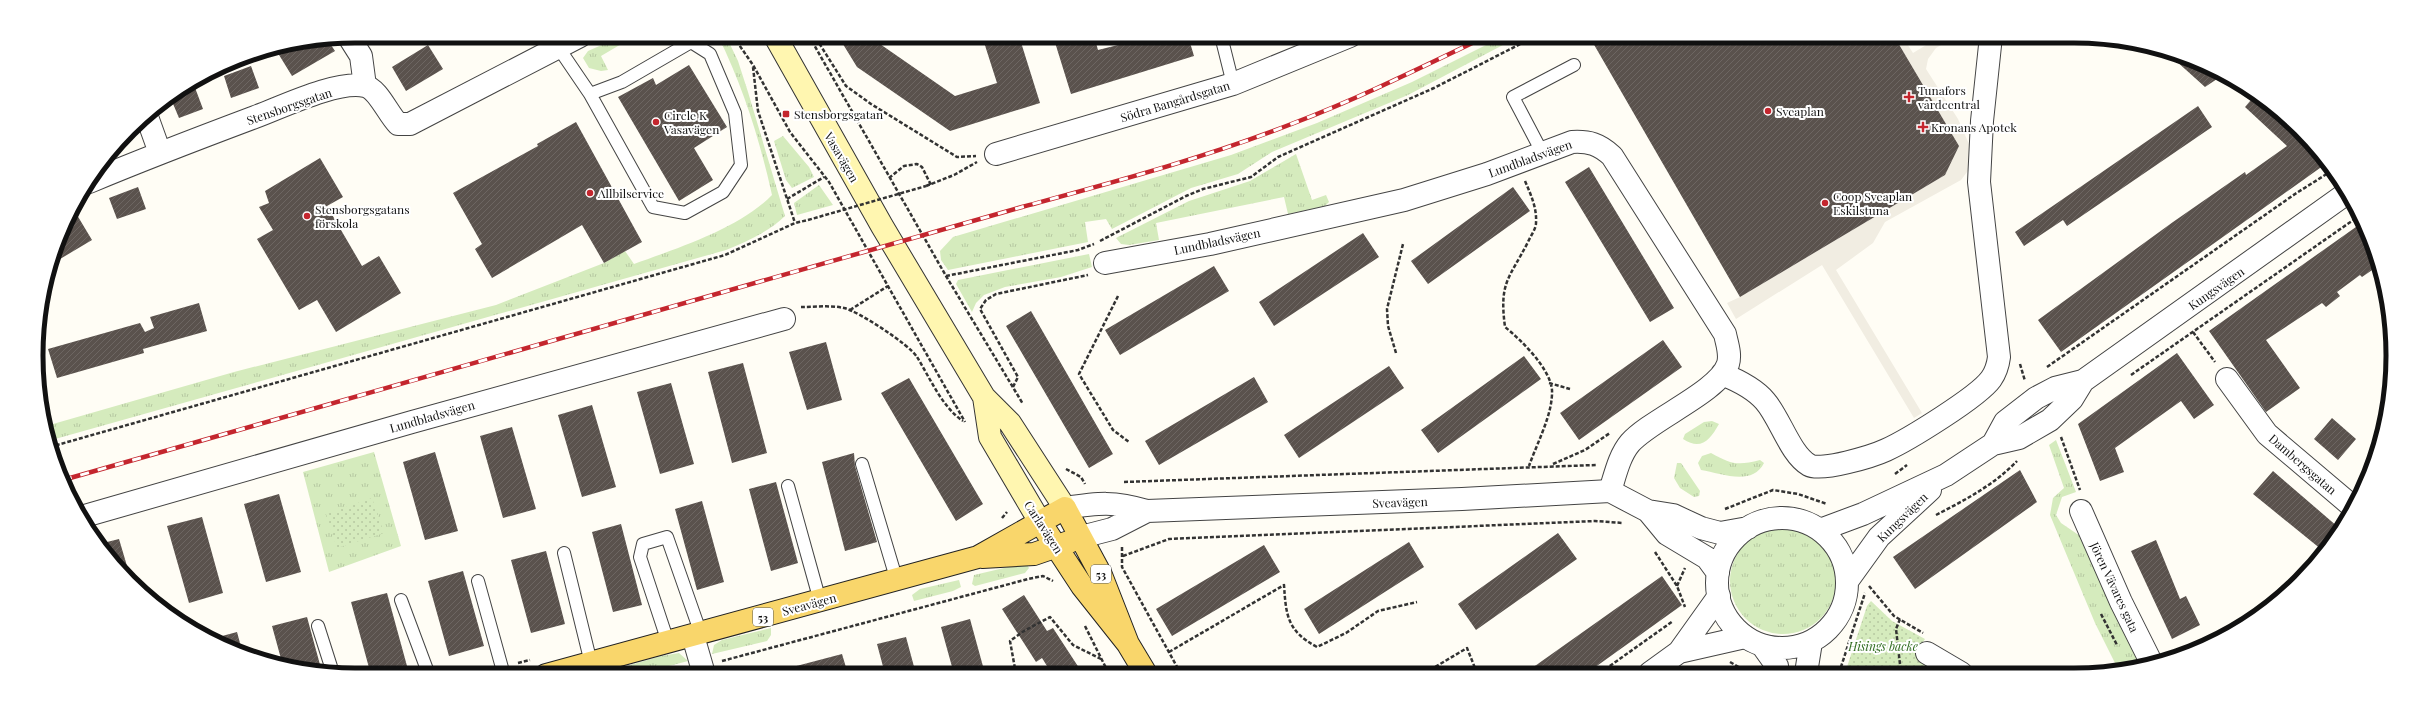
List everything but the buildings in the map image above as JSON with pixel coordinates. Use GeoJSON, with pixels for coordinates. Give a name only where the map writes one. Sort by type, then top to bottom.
{"type":"FeatureCollection","features":[{"type":"Feature","properties":{"kind":"main road","name":"Vasavägen"},"geometry":{"type":"LineString","coordinates":[[777,43],[882,226]]}},
{"type":"Feature","properties":{"kind":"main road","name":"Carlavägen"},"geometry":{"type":"LineString","coordinates":[[882,226],[984,397],[1010,423],[1065,508],[1101,575],[1128,644]]}},
{"type":"Feature","properties":{"kind":"main road","name":"Carlavägen"},"geometry":{"type":"LineString","coordinates":[[984,397],[990,437],[1040,522],[1082,586],[1128,644],[1142,668]]}},
{"type":"Feature","properties":{"kind":"main road","name":"Sveavägen"},"geometry":{"type":"LineString","coordinates":[[572,668],[897,581],[978,557],[1065,508]]}},
{"type":"Feature","properties":{"kind":"main road","name":"Sveavägen"},"geometry":{"type":"LineString","coordinates":[[978,557],[1034,554],[1057,547],[1081,537]]}},
{"type":"Feature","properties":{"kind":"street"},"geometry":{"type":"LineString","coordinates":[[353,43],[361,56],[365,86],[375,91],[388,114],[398,124],[410,124],[552,43]]}},
{"type":"Feature","properties":{"kind":"street","name":"Södra Bangårdsgatan"},"geometry":{"type":"LineString","coordinates":[[996,154],[1233,84],[1333,43]]}},
{"type":"Feature","properties":{"kind":"street"},"geometry":{"type":"LineString","coordinates":[[1722,374],[1755,391],[1766,401],[1800,457],[1811,466],[1824,467],[1885,451],[1972,396],[1990,380],[1998,366],[1999,357],[1979,182],[1982,121],[1990,43]]}},
{"type":"Feature","properties":{"kind":"street","name":"Stensborgsgatan"},"geometry":{"type":"LineString","coordinates":[[99,178],[160,153],[322,92],[365,86]]}},
{"type":"Feature","properties":{"kind":"street"},"geometry":{"type":"LineString","coordinates":[[149,121],[160,153]]}},
{"type":"Feature","properties":{"kind":"street","name":"Lundbladsvägen"},"geometry":{"type":"LineString","coordinates":[[1105,264],[1210,244],[1404,200],[1543,154],[1572,142],[1585,141],[1601,146],[1612,156],[1725,334],[1729,350],[1728,365],[1717,381],[1649,427],[1630,444],[1619,464],[1610,491]]}},
{"type":"Feature","properties":{"kind":"street","name":"Kungsvägen"},"geometry":{"type":"LineString","coordinates":[[1993,444],[2028,386],[2055,388],[2083,381],[2342,196]]}},
{"type":"Feature","properties":{"kind":"street","name":"Lundbladsvägen"},"geometry":{"type":"LineString","coordinates":[[87,515],[404,424],[784,319]]}},
{"type":"Feature","properties":{"kind":"street","name":"Dambergsgatan"},"geometry":{"type":"LineString","coordinates":[[2227,379],[2267,434],[2349,503]]}},
{"type":"Feature","properties":{"kind":"street","name":"Kungsvägen"},"geometry":{"type":"LineString","coordinates":[[1848,580],[1879,537],[1946,476],[1993,444],[2019,438],[2050,420],[2072,399],[2083,381]]}},
{"type":"Feature","properties":{"kind":"street","name":"Kungsvägen"},"geometry":{"type":"LineString","coordinates":[[1820,530],[1863,514],[1946,476]]}},
{"type":"Feature","properties":{"kind":"street"},"geometry":{"type":"LineString","coordinates":[[1610,491],[1648,511],[1673,515],[1700,528],[1720,533],[1748,528]]}},
{"type":"Feature","properties":{"kind":"street","name":"Sveavägen"},"geometry":{"type":"LineString","coordinates":[[1065,508],[1096,503],[1122,504],[1147,511],[1610,491]]}},
{"type":"Feature","properties":{"kind":"street","name":"Sveavägen"},"geometry":{"type":"LineString","coordinates":[[1081,537],[1112,529],[1147,511]]}},
{"type":"Feature","properties":{"kind":"street"},"geometry":{"type":"LineString","coordinates":[[1648,511],[1667,534],[1707,558],[1718,573]]}},
{"type":"Feature","properties":{"kind":"street","name":"Jören Vävares gata"},"geometry":{"type":"LineString","coordinates":[[2081,511],[2121,602],[2148,658]]}},
{"type":"Feature","properties":{"kind":"street"},"geometry":{"type":"LineString","coordinates":[[1679,652],[1754,641],[1781,648],[1811,642],[1825,633],[1838,617],[1846,598],[1848,580],[1844,562],[1838,549],[1820,530],[1808,523],[1793,518],[1777,518],[1762,521],[1748,528],[1732,540],[1726,550],[1718,573],[1719,596],[1726,617],[1754,641],[1777,668]]}},
{"type":"Feature","properties":{"kind":"street"},"geometry":{"type":"LineString","coordinates":[[1657,668],[1679,652],[1719,596]]}},
{"type":"Feature","properties":{"kind":"street"},"geometry":{"type":"LineString","coordinates":[[697,635],[703,668]]}},
{"type":"Feature","properties":{"kind":"street"},"geometry":{"type":"LineString","coordinates":[[1807,668],[1811,642]]}},
{"type":"Feature","properties":{"kind":"street"},"geometry":{"type":"LineString","coordinates":[[1928,653],[1954,668]]}},
{"type":"Feature","properties":{"kind":"lane"},"geometry":{"type":"LineString","coordinates":[[555,43],[590,94],[653,207],[685,213],[724,192],[741,165],[735,113],[727,93],[710,54],[692,43]]}},
{"type":"Feature","properties":{"kind":"lane"},"geometry":{"type":"LineString","coordinates":[[590,94],[622,82],[688,43]]}},
{"type":"Feature","properties":{"kind":"lane"},"geometry":{"type":"LineString","coordinates":[[1223,43],[1233,84]]}},
{"type":"Feature","properties":{"kind":"lane"},"geometry":{"type":"LineString","coordinates":[[1543,154],[1513,98],[1574,64]]}},
{"type":"Feature","properties":{"kind":"lane"},"geometry":{"type":"LineString","coordinates":[[862,464],[897,581]]}},
{"type":"Feature","properties":{"kind":"lane"},"geometry":{"type":"LineString","coordinates":[[788,486],[820,602]]}},
{"type":"Feature","properties":{"kind":"lane"},"geometry":{"type":"LineString","coordinates":[[668,642],[640,557],[643,544],[667,536],[697,635]]}},
{"type":"Feature","properties":{"kind":"lane"},"geometry":{"type":"LineString","coordinates":[[564,553],[591,663]]}},
{"type":"Feature","properties":{"kind":"lane"},"geometry":{"type":"LineString","coordinates":[[478,581],[502,668]]}},
{"type":"Feature","properties":{"kind":"lane"},"geometry":{"type":"LineString","coordinates":[[401,600],[426,668]]}},
{"type":"Feature","properties":{"kind":"lane"},"geometry":{"type":"LineString","coordinates":[[318,626],[331,667]]}},
{"type":"Feature","properties":{"kind":"path"},"geometry":{"type":"LineString","coordinates":[[738,43],[753,65],[790,132],[824,177],[965,422],[957,416],[943,400],[911,350],[850,310],[844,308],[798,307],[791,310],[784,319]]}},
{"type":"Feature","properties":{"kind":"path"},"geometry":{"type":"LineString","coordinates":[[814,43],[946,276],[1025,407]]}},
{"type":"Feature","properties":{"kind":"path"},"geometry":{"type":"LineString","coordinates":[[819,43],[846,86],[892,117],[957,157],[996,154]]}},
{"type":"Feature","properties":{"kind":"path"},"geometry":{"type":"LineString","coordinates":[[946,276],[1087,247],[1186,196],[1210,186],[1251,177],[1278,157],[1434,88],[1522,43]]}},
{"type":"Feature","properties":{"kind":"path"},"geometry":{"type":"LineString","coordinates":[[753,65],[758,111],[794,223]]}},
{"type":"Feature","properties":{"kind":"path"},"geometry":{"type":"LineString","coordinates":[[57,445],[725,255],[794,223],[931,185],[996,154]]}},
{"type":"Feature","properties":{"kind":"path"},"geometry":{"type":"LineString","coordinates":[[890,178],[904,166],[917,164],[922,167],[931,185]]}},
{"type":"Feature","properties":{"kind":"path"},"geometry":{"type":"LineString","coordinates":[[2045,369],[2295,194],[2327,174]]}},
{"type":"Feature","properties":{"kind":"path"},"geometry":{"type":"LineString","coordinates":[[1523,175],[1536,207],[1537,225],[1509,275],[1503,291],[1505,327],[1519,339],[1543,367],[1552,389],[1550,407],[1529,466]]}},
{"type":"Feature","properties":{"kind":"path"},"geometry":{"type":"LineString","coordinates":[[787,199],[824,177]]}},
{"type":"Feature","properties":{"kind":"path"},"geometry":{"type":"LineString","coordinates":[[2128,378],[2355,219]]}},
{"type":"Feature","properties":{"kind":"path"},"geometry":{"type":"LineString","coordinates":[[1396,353],[1388,326],[1387,309],[1403,244]]}},
{"type":"Feature","properties":{"kind":"path"},"geometry":{"type":"LineString","coordinates":[[1013,388],[1018,377],[980,308],[986,300],[996,294],[1101,271],[1105,264]]}},
{"type":"Feature","properties":{"kind":"path"},"geometry":{"type":"LineString","coordinates":[[850,310],[888,286]]}},
{"type":"Feature","properties":{"kind":"path"},"geometry":{"type":"LineString","coordinates":[[1118,296],[1078,374],[1113,430],[1129,442]]}},
{"type":"Feature","properties":{"kind":"path"},"geometry":{"type":"LineString","coordinates":[[2193,332],[2227,379]]}},
{"type":"Feature","properties":{"kind":"path"},"geometry":{"type":"LineString","coordinates":[[2019,356],[2028,386]]}},
{"type":"Feature","properties":{"kind":"path"},"geometry":{"type":"LineString","coordinates":[[1549,383],[1570,388]]}},
{"type":"Feature","properties":{"kind":"path"},"geometry":{"type":"LineString","coordinates":[[2050,420],[2058,431],[2080,484],[2081,511]]}},
{"type":"Feature","properties":{"kind":"path"},"geometry":{"type":"LineString","coordinates":[[1551,465],[1586,450],[1616,428]]}},
{"type":"Feature","properties":{"kind":"path"},"geometry":{"type":"LineString","coordinates":[[1932,517],[1966,500],[2004,473],[2022,456]]}},
{"type":"Feature","properties":{"kind":"path"},"geometry":{"type":"LineString","coordinates":[[1892,477],[1910,462]]}},
{"type":"Feature","properties":{"kind":"path"},"geometry":{"type":"LineString","coordinates":[[1062,467],[1081,478],[1083,482]]}},
{"type":"Feature","properties":{"kind":"path"},"geometry":{"type":"LineString","coordinates":[[1178,668],[1122,566],[1123,556],[1163,540],[1595,521],[1628,524]]}},
{"type":"Feature","properties":{"kind":"path"},"geometry":{"type":"LineString","coordinates":[[1652,547],[1673,578],[1687,612]]}},
{"type":"Feature","properties":{"kind":"path"},"geometry":{"type":"LineString","coordinates":[[710,668],[1043,576]]}},
{"type":"Feature","properties":{"kind":"path"},"geometry":{"type":"LineString","coordinates":[[1169,652],[1284,585],[1286,616],[1304,640],[1317,647],[1346,633],[1378,611],[1417,602]]}},
{"type":"Feature","properties":{"kind":"path"},"geometry":{"type":"LineString","coordinates":[[1841,668],[1868,585],[1894,616],[1929,636],[1928,653]]}},
{"type":"Feature","properties":{"kind":"path"},"geometry":{"type":"LineString","coordinates":[[1015,668],[1010,641],[1024,631],[1050,617],[1073,645],[1092,656],[1102,659]]}},
{"type":"Feature","properties":{"kind":"path"},"geometry":{"type":"LineString","coordinates":[[1607,668],[1680,617]]}},
{"type":"Feature","properties":{"kind":"path"},"geometry":{"type":"LineString","coordinates":[[1900,619],[1896,629],[1900,668]]}},
{"type":"Feature","properties":{"kind":"path"},"geometry":{"type":"LineString","coordinates":[[1087,631],[1106,668]]}},
{"type":"Feature","properties":{"kind":"path"},"geometry":{"type":"LineString","coordinates":[[1433,668],[1467,648],[1475,668]]}},
{"type":"Feature","properties":{"kind":"path"},"geometry":{"type":"LineString","coordinates":[[1725,656],[1730,662],[1742,668],[1755,667]]}},
{"type":"Feature","properties":{"kind":"green space"},"geometry":{"type":"Polygon","coordinates":[[[606,43],[623,43],[601,56],[608,70],[601,71],[589,68],[583,58],[588,51],[606,43]]]}},
{"type":"Feature","properties":{"kind":"green space"},"geometry":{"type":"Polygon","coordinates":[[[721,43],[729,43],[738,61],[785,216],[772,227],[750,240],[726,250],[55,439],[51,425],[234,372],[496,305],[604,263],[625,251],[634,264],[689,244],[726,227],[759,207],[772,195],[750,114],[721,43]]]}},
{"type":"Feature","properties":{"kind":"green space"},"geometry":{"type":"Polygon","coordinates":[[[1490,43],[1507,43],[1408,95],[1272,152],[1238,174],[1191,188],[1112,229],[1106,219],[1085,222],[1088,242],[948,270],[941,260],[940,251],[953,237],[1231,155],[1317,123],[1412,82],[1490,43]]]}},
{"type":"Feature","properties":{"kind":"green space"},"geometry":{"type":"Polygon","coordinates":[[[783,136],[809,167],[814,177],[792,188],[786,180],[774,141],[783,136]]]}},
{"type":"Feature","properties":{"kind":"green space"},"geometry":{"type":"Polygon","coordinates":[[[1296,154],[1312,200],[1326,195],[1329,202],[1325,206],[1288,214],[1284,197],[1156,223],[1159,240],[1129,245],[1121,244],[1116,238],[1189,201],[1250,181],[1296,154]]]}},
{"type":"Feature","properties":{"kind":"green space"},"geometry":{"type":"Polygon","coordinates":[[[819,185],[833,205],[797,215],[794,203],[819,185]]]}},
{"type":"Feature","properties":{"kind":"green space"},"geometry":{"type":"Polygon","coordinates":[[[1089,254],[1092,267],[1061,277],[1005,287],[984,295],[976,303],[972,312],[956,284],[958,280],[1089,254]]]}},
{"type":"Feature","properties":{"kind":"green space"},"geometry":{"type":"Polygon","coordinates":[[[1712,421],[1719,424],[1712,435],[1704,442],[1695,444],[1683,439],[1685,434],[1704,422],[1712,421]]]}},
{"type":"Feature","properties":{"kind":"green space"},"geometry":{"type":"Polygon","coordinates":[[[2056,440],[2076,492],[2062,497],[2056,515],[2061,523],[2086,540],[2121,628],[2141,660],[2116,665],[2095,623],[2050,515],[2053,498],[2064,488],[2049,445],[2056,440]]]}},
{"type":"Feature","properties":{"kind":"green space"},"geometry":{"type":"Polygon","coordinates":[[[374,452],[401,546],[329,572],[303,472],[374,452]]]}},
{"type":"Feature","properties":{"kind":"green space"},"geometry":{"type":"Polygon","coordinates":[[[1711,453],[1724,460],[1734,463],[1745,463],[1760,460],[1764,463],[1759,470],[1752,475],[1744,477],[1736,477],[1701,470],[1698,463],[1702,456],[1711,453]]]}},
{"type":"Feature","properties":{"kind":"green space"},"geometry":{"type":"Polygon","coordinates":[[[1677,463],[1681,463],[1700,491],[1699,496],[1694,497],[1680,488],[1674,478],[1677,463]]]}},
{"type":"Feature","properties":{"kind":"green space"},"geometry":{"type":"Polygon","coordinates":[[[372,498],[384,533],[337,548],[326,514],[372,498]]]}},
{"type":"Feature","properties":{"kind":"green space"},"geometry":{"type":"Polygon","coordinates":[[[1783,528],[1803,532],[1820,544],[1832,561],[1836,581],[1832,601],[1820,618],[1803,630],[1783,634],[1763,630],[1746,618],[1734,601],[1730,581],[1734,561],[1746,544],[1763,532],[1783,528]]]}},
{"type":"Feature","properties":{"kind":"green space"},"geometry":{"type":"Polygon","coordinates":[[[1026,563],[1029,568],[1025,573],[975,586],[972,584],[974,575],[1026,563]]]}},
{"type":"Feature","properties":{"kind":"green space"},"geometry":{"type":"Polygon","coordinates":[[[959,580],[961,587],[953,591],[914,601],[912,595],[920,589],[959,580]]]}},
{"type":"Feature","properties":{"kind":"green space","name":"Hisings backe"},"geometry":{"type":"Polygon","coordinates":[[[1871,601],[1892,621],[1925,639],[1917,651],[1933,668],[1847,668],[1867,606],[1871,601]]]}},
{"type":"Feature","properties":{"kind":"green space"},"geometry":{"type":"Polygon","coordinates":[[[771,628],[771,635],[767,641],[712,654],[714,645],[722,640],[771,628]]]}},
{"type":"Feature","properties":{"kind":"green space"},"geometry":{"type":"Polygon","coordinates":[[[679,653],[688,661],[662,668],[620,668],[661,656],[679,653]]]}},
{"type":"Feature","properties":{"kind":"shaded area"},"geometry":{"type":"Polygon","coordinates":[[[1897,43],[1907,43],[1913,53],[1929,43],[1945,43],[1936,48],[1928,59],[1926,69],[1958,119],[1972,151],[1970,168],[1961,180],[1885,222],[1873,243],[1836,270],[1922,413],[1914,418],[1822,265],[1736,319],[1727,303],[1740,297],[1945,175],[1897,43]]]}},
{"type":"Feature","properties":{"kind":"railway"},"geometry":{"type":"LineString","coordinates":[[68,478],[1125,179],[1193,158],[1261,136],[1319,113],[1392,81],[1472,43]]}},
{"type":"Feature","properties":{"kind":"place","name":"Tunafors vårdcentral"},"geometry":{"type":"Point","coordinates":[1909,97]}},
{"type":"Feature","properties":{"kind":"place","name":"Sveaplan"},"geometry":{"type":"Point","coordinates":[1768,111]}},
{"type":"Feature","properties":{"kind":"place","name":"Stensborgsgatan"},"geometry":{"type":"Point","coordinates":[786,114]}},
{"type":"Feature","properties":{"kind":"place","name":"Circle K Vasavägen"},"geometry":{"type":"Point","coordinates":[656,122]}},
{"type":"Feature","properties":{"kind":"place","name":"Kronans Apotek"},"geometry":{"type":"Point","coordinates":[1923,127]}},
{"type":"Feature","properties":{"kind":"place","name":"Allbilservice"},"geometry":{"type":"Point","coordinates":[590,193]}},
{"type":"Feature","properties":{"kind":"place","name":"Coop Sveaplan Eskilstuna"},"geometry":{"type":"Point","coordinates":[1825,203]}},
{"type":"Feature","properties":{"kind":"place","name":"Stensborgsgatans förskola"},"geometry":{"type":"Point","coordinates":[307,216]}}]}
